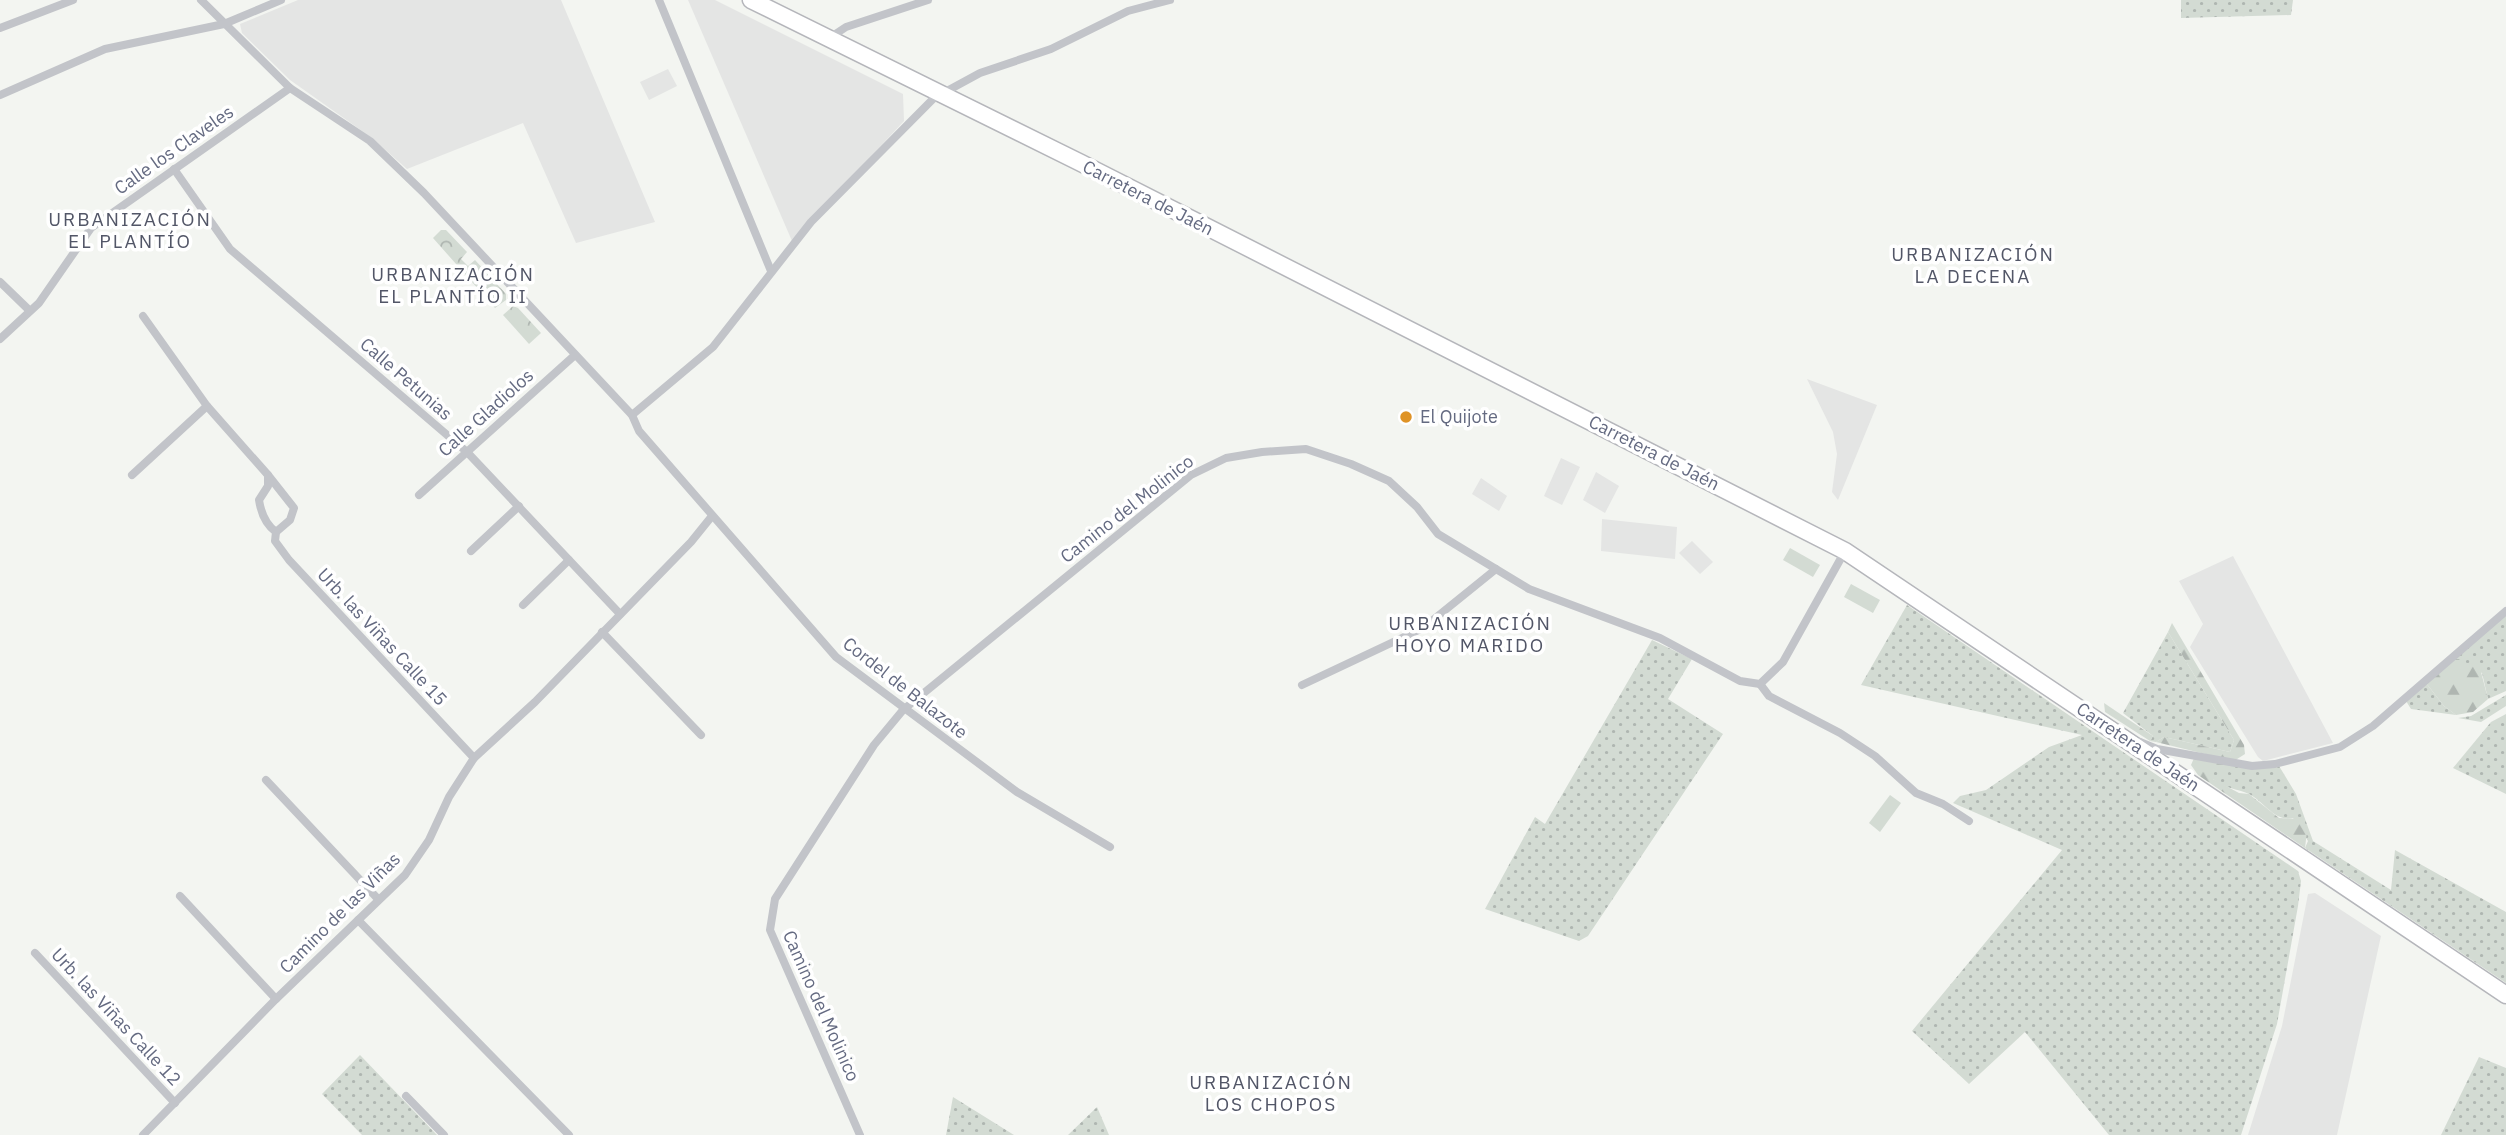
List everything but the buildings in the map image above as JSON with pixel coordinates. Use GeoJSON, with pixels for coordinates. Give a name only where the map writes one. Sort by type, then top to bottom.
{"type":"FeatureCollection","features":[{"type":"Feature","properties":{"kind":"highway","name":"Carretera de Jaén"},"geometry":{"type":"LineString","coordinates":[[751,0],[941,93],[1845,551],[2506,995]]}},
{"type":"Feature","properties":{"kind":"street"},"geometry":{"type":"LineString","coordinates":[[0,28],[73,0]]}},
{"type":"Feature","properties":{"kind":"street","name":"Cordel de Balazote"},"geometry":{"type":"LineString","coordinates":[[201,0],[290,88],[370,141],[424,193],[632,415],[639,431],[836,657],[903,710],[1017,792],[1110,848]]}},
{"type":"Feature","properties":{"kind":"street"},"geometry":{"type":"LineString","coordinates":[[0,95],[105,49],[224,24],[281,0]]}},
{"type":"Feature","properties":{"kind":"street"},"geometry":{"type":"LineString","coordinates":[[659,0],[771,271]]}},
{"type":"Feature","properties":{"kind":"street"},"geometry":{"type":"LineString","coordinates":[[828,39],[846,27],[928,0]]}},
{"type":"Feature","properties":{"kind":"street"},"geometry":{"type":"LineString","coordinates":[[632,415],[713,347],[771,271],[855,175],[941,93],[980,73],[1051,49],[1128,11],[1170,0]]}},
{"type":"Feature","properties":{"kind":"street","name":"Calle los Claveles"},"geometry":{"type":"LineString","coordinates":[[0,339],[39,303],[90,228],[290,88]]}},
{"type":"Feature","properties":{"kind":"street","name":"Calle Petunias"},"geometry":{"type":"LineString","coordinates":[[174,169],[230,249],[467,452],[620,614]]}},
{"type":"Feature","properties":{"kind":"street"},"geometry":{"type":"LineString","coordinates":[[0,282],[29,310]]}},
{"type":"Feature","properties":{"kind":"street"},"geometry":{"type":"LineString","coordinates":[[144,316],[206,407],[268,475],[293,508],[290,520],[276,532]]}},
{"type":"Feature","properties":{"kind":"street","name":"Calle Gladiolos"},"geometry":{"type":"LineString","coordinates":[[419,495],[575,355]]}},
{"type":"Feature","properties":{"kind":"street"},"geometry":{"type":"LineString","coordinates":[[132,475],[206,407]]}},
{"type":"Feature","properties":{"kind":"street","name":"Camino del Molinico"},"geometry":{"type":"LineString","coordinates":[[860,1135],[770,930],[770,914],[775,899],[867,756],[903,710],[1191,475],[1226,458],[1306,449],[1351,464],[1389,481],[1418,507],[1438,534],[1530,589],[1660,638],[1740,681],[1760,684]]}},
{"type":"Feature","properties":{"kind":"street","name":"Urb. las Viñas Calle 15"},"geometry":{"type":"LineString","coordinates":[[268,475],[268,486],[259,500],[264,519],[276,532],[275,541],[289,560],[474,758]]}},
{"type":"Feature","properties":{"kind":"street"},"geometry":{"type":"LineString","coordinates":[[471,551],[519,506]]}},
{"type":"Feature","properties":{"kind":"street","name":"Camino de las Viñas"},"geometry":{"type":"LineString","coordinates":[[143,1135],[276,999],[405,875],[429,840],[449,797],[474,758],[620,614],[712,516]]}},
{"type":"Feature","properties":{"kind":"street"},"geometry":{"type":"LineString","coordinates":[[1845,551],[1783,662],[1760,684],[1769,696],[1840,733],[1875,756],[1916,793],[1943,804],[1969,821]]}},
{"type":"Feature","properties":{"kind":"street"},"geometry":{"type":"LineString","coordinates":[[523,606],[569,560]]}},
{"type":"Feature","properties":{"kind":"street"},"geometry":{"type":"LineString","coordinates":[[1302,685],[1423,628],[1496,569]]}},
{"type":"Feature","properties":{"kind":"street"},"geometry":{"type":"LineString","coordinates":[[2118,733],[2157,749],[2252,766],[2275,764],[2340,747],[2372,726],[2506,611]]}},
{"type":"Feature","properties":{"kind":"street"},"geometry":{"type":"LineString","coordinates":[[602,632],[701,735]]}},
{"type":"Feature","properties":{"kind":"street"},"geometry":{"type":"LineString","coordinates":[[266,780],[378,899]]}},
{"type":"Feature","properties":{"kind":"street"},"geometry":{"type":"LineString","coordinates":[[180,896],[276,999]]}},
{"type":"Feature","properties":{"kind":"street"},"geometry":{"type":"LineString","coordinates":[[358,920],[569,1135]]}},
{"type":"Feature","properties":{"kind":"street","name":"Urb. las Viñas Calle 12"},"geometry":{"type":"LineString","coordinates":[[35,953],[175,1103]]}},
{"type":"Feature","properties":{"kind":"street"},"geometry":{"type":"LineString","coordinates":[[406,1096],[444,1135]]}},
{"type":"Feature","properties":{"kind":"shaded area"},"geometry":{"type":"Polygon","coordinates":[[[298,0],[561,0],[655,222],[576,243],[523,123],[407,169],[372,138],[290,80],[242,33],[240,24],[298,0]]]}},
{"type":"Feature","properties":{"kind":"shaded area"},"geometry":{"type":"Polygon","coordinates":[[[688,0],[715,0],[903,94],[904,121],[792,241],[688,0]]]}},
{"type":"Feature","properties":{"kind":"shaded area"},"geometry":{"type":"Polygon","coordinates":[[[668,69],[677,86],[649,100],[640,82],[668,69]]]}},
{"type":"Feature","properties":{"kind":"shaded area"},"geometry":{"type":"Polygon","coordinates":[[[1807,379],[1877,405],[1838,500],[1832,492],[1837,454],[1833,432],[1807,379]]]}},
{"type":"Feature","properties":{"kind":"shaded area"},"geometry":{"type":"Polygon","coordinates":[[[1561,458],[1580,467],[1562,505],[1544,496],[1561,458]]]}},
{"type":"Feature","properties":{"kind":"shaded area"},"geometry":{"type":"Polygon","coordinates":[[[1596,472],[1619,486],[1605,513],[1583,500],[1596,472]]]}},
{"type":"Feature","properties":{"kind":"shaded area"},"geometry":{"type":"Polygon","coordinates":[[[1481,478],[1507,496],[1499,511],[1472,494],[1481,478]]]}},
{"type":"Feature","properties":{"kind":"shaded area"},"geometry":{"type":"Polygon","coordinates":[[[1602,519],[1677,527],[1675,559],[1601,551],[1602,519]]]}},
{"type":"Feature","properties":{"kind":"shaded area"},"geometry":{"type":"Polygon","coordinates":[[[1692,541],[1713,562],[1700,574],[1679,553],[1692,541]]]}},
{"type":"Feature","properties":{"kind":"shaded area"},"geometry":{"type":"Polygon","coordinates":[[[2233,556],[2333,743],[2263,761],[2190,647],[2203,624],[2179,581],[2233,556]]]}},
{"type":"Feature","properties":{"kind":"shaded area"},"geometry":{"type":"Polygon","coordinates":[[[2315,893],[2381,936],[2337,1135],[2248,1135],[2282,1026],[2308,894],[2315,893]]]}},
{"type":"Feature","properties":{"kind":"green space"},"geometry":{"type":"Polygon","coordinates":[[[2181,0],[2293,0],[2291,15],[2181,18],[2181,0]]]}},
{"type":"Feature","properties":{"kind":"green space"},"geometry":{"type":"Polygon","coordinates":[[[441,230],[446,230],[467,252],[461,259],[468,266],[475,260],[506,294],[506,300],[495,308],[433,238],[441,230]]]}},
{"type":"Feature","properties":{"kind":"green space"},"geometry":{"type":"Polygon","coordinates":[[[513,306],[541,333],[529,344],[503,315],[513,306]]]}},
{"type":"Feature","properties":{"kind":"green space"},"geometry":{"type":"Polygon","coordinates":[[[1790,548],[1820,565],[1813,577],[1783,560],[1790,548]]]}},
{"type":"Feature","properties":{"kind":"green space"},"geometry":{"type":"Polygon","coordinates":[[[1851,584],[1880,600],[1873,613],[1844,597],[1851,584]]]}},
{"type":"Feature","properties":{"kind":"green space"},"geometry":{"type":"Polygon","coordinates":[[[1907,605],[2298,871],[2301,881],[2298,906],[2277,1024],[2241,1135],[2109,1135],[2025,1032],[1969,1084],[1912,1031],[2062,850],[1953,803],[1960,796],[1986,790],[2049,747],[2082,735],[1861,685],[1907,605]]]}},
{"type":"Feature","properties":{"kind":"green space"},"geometry":{"type":"Polygon","coordinates":[[[2506,614],[2506,691],[2488,699],[2482,673],[2454,659],[2506,614]]]}},
{"type":"Feature","properties":{"kind":"green space"},"geometry":{"type":"Polygon","coordinates":[[[2172,623],[2244,745],[2245,754],[2234,761],[2156,742],[2164,737],[2230,752],[2234,740],[2168,632],[2172,623]]]}},
{"type":"Feature","properties":{"kind":"green space"},"geometry":{"type":"Polygon","coordinates":[[[2168,632],[2234,740],[2230,752],[2164,737],[2156,742],[2150,741],[2153,736],[2123,713],[2168,632]]]}},
{"type":"Feature","properties":{"kind":"green space"},"geometry":{"type":"Polygon","coordinates":[[[1652,640],[1692,659],[1668,699],[1723,734],[1588,936],[1579,941],[1485,909],[1535,817],[1545,824],[1652,640]]]}},
{"type":"Feature","properties":{"kind":"green space"},"geometry":{"type":"Polygon","coordinates":[[[2454,659],[2463,659],[2468,665],[2480,668],[2488,699],[2473,712],[2456,715],[2444,706],[2426,683],[2454,659]]]}},
{"type":"Feature","properties":{"kind":"green space"},"geometry":{"type":"Polygon","coordinates":[[[2426,683],[2444,706],[2456,715],[2411,709],[2406,701],[2426,683]]]}},
{"type":"Feature","properties":{"kind":"green space"},"geometry":{"type":"Polygon","coordinates":[[[2506,695],[2506,706],[2481,722],[2458,718],[2471,716],[2506,695]]]}},
{"type":"Feature","properties":{"kind":"green space"},"geometry":{"type":"Polygon","coordinates":[[[2104,703],[2153,736],[2150,741],[2105,712],[2104,703]]]}},
{"type":"Feature","properties":{"kind":"green space"},"geometry":{"type":"Polygon","coordinates":[[[2506,714],[2506,794],[2453,768],[2491,722],[2506,714]]]}},
{"type":"Feature","properties":{"kind":"green space"},"geometry":{"type":"Polygon","coordinates":[[[2194,758],[2234,765],[2233,774],[2226,770],[2222,774],[2213,769],[2213,779],[2239,793],[2249,794],[2279,818],[2299,819],[2307,831],[2305,848],[2198,775],[2191,765],[2194,758]]]}},
{"type":"Feature","properties":{"kind":"green space"},"geometry":{"type":"Polygon","coordinates":[[[2234,765],[2279,766],[2296,794],[2313,841],[2391,890],[2395,850],[2506,912],[2506,983],[2305,848],[2308,841],[2293,818],[2280,817],[2255,797],[2213,779],[2213,769],[2226,770],[2234,765]]]}},
{"type":"Feature","properties":{"kind":"green space"},"geometry":{"type":"Polygon","coordinates":[[[1890,795],[1901,803],[1880,832],[1869,823],[1890,795]]]}},
{"type":"Feature","properties":{"kind":"green space"},"geometry":{"type":"Polygon","coordinates":[[[360,1055],[437,1135],[362,1135],[322,1094],[360,1055]]]}},
{"type":"Feature","properties":{"kind":"green space"},"geometry":{"type":"Polygon","coordinates":[[[2479,1057],[2506,1068],[2506,1135],[2441,1135],[2479,1057]]]}},
{"type":"Feature","properties":{"kind":"green space"},"geometry":{"type":"Polygon","coordinates":[[[953,1097],[1014,1135],[946,1135],[953,1097]]]}},
{"type":"Feature","properties":{"kind":"green space"},"geometry":{"type":"Polygon","coordinates":[[[1097,1107],[1109,1135],[1068,1135],[1097,1107]]]}},
{"type":"Feature","properties":{"kind":"place","name":"El Quijote"},"geometry":{"type":"Point","coordinates":[1406,417]}},
{"type":"Feature","properties":{"kind":"district","name":"URBANIZACIÓN EL PLANTÍO"},"geometry":{"type":"Point","coordinates":[130,230]}},
{"type":"Feature","properties":{"kind":"district","name":"URBANIZACIÓN LA DECENA"},"geometry":{"type":"Point","coordinates":[1973,265]}},
{"type":"Feature","properties":{"kind":"district","name":"URBANIZACIÓN EL PLANTÍO II"},"geometry":{"type":"Point","coordinates":[453,285]}},
{"type":"Feature","properties":{"kind":"district","name":"URBANIZACIÓN HOYO MARIDO"},"geometry":{"type":"Point","coordinates":[1470,634]}},
{"type":"Feature","properties":{"kind":"district","name":"URBANIZACIÓN LOS CHOPOS"},"geometry":{"type":"Point","coordinates":[1271,1093]}}]}
